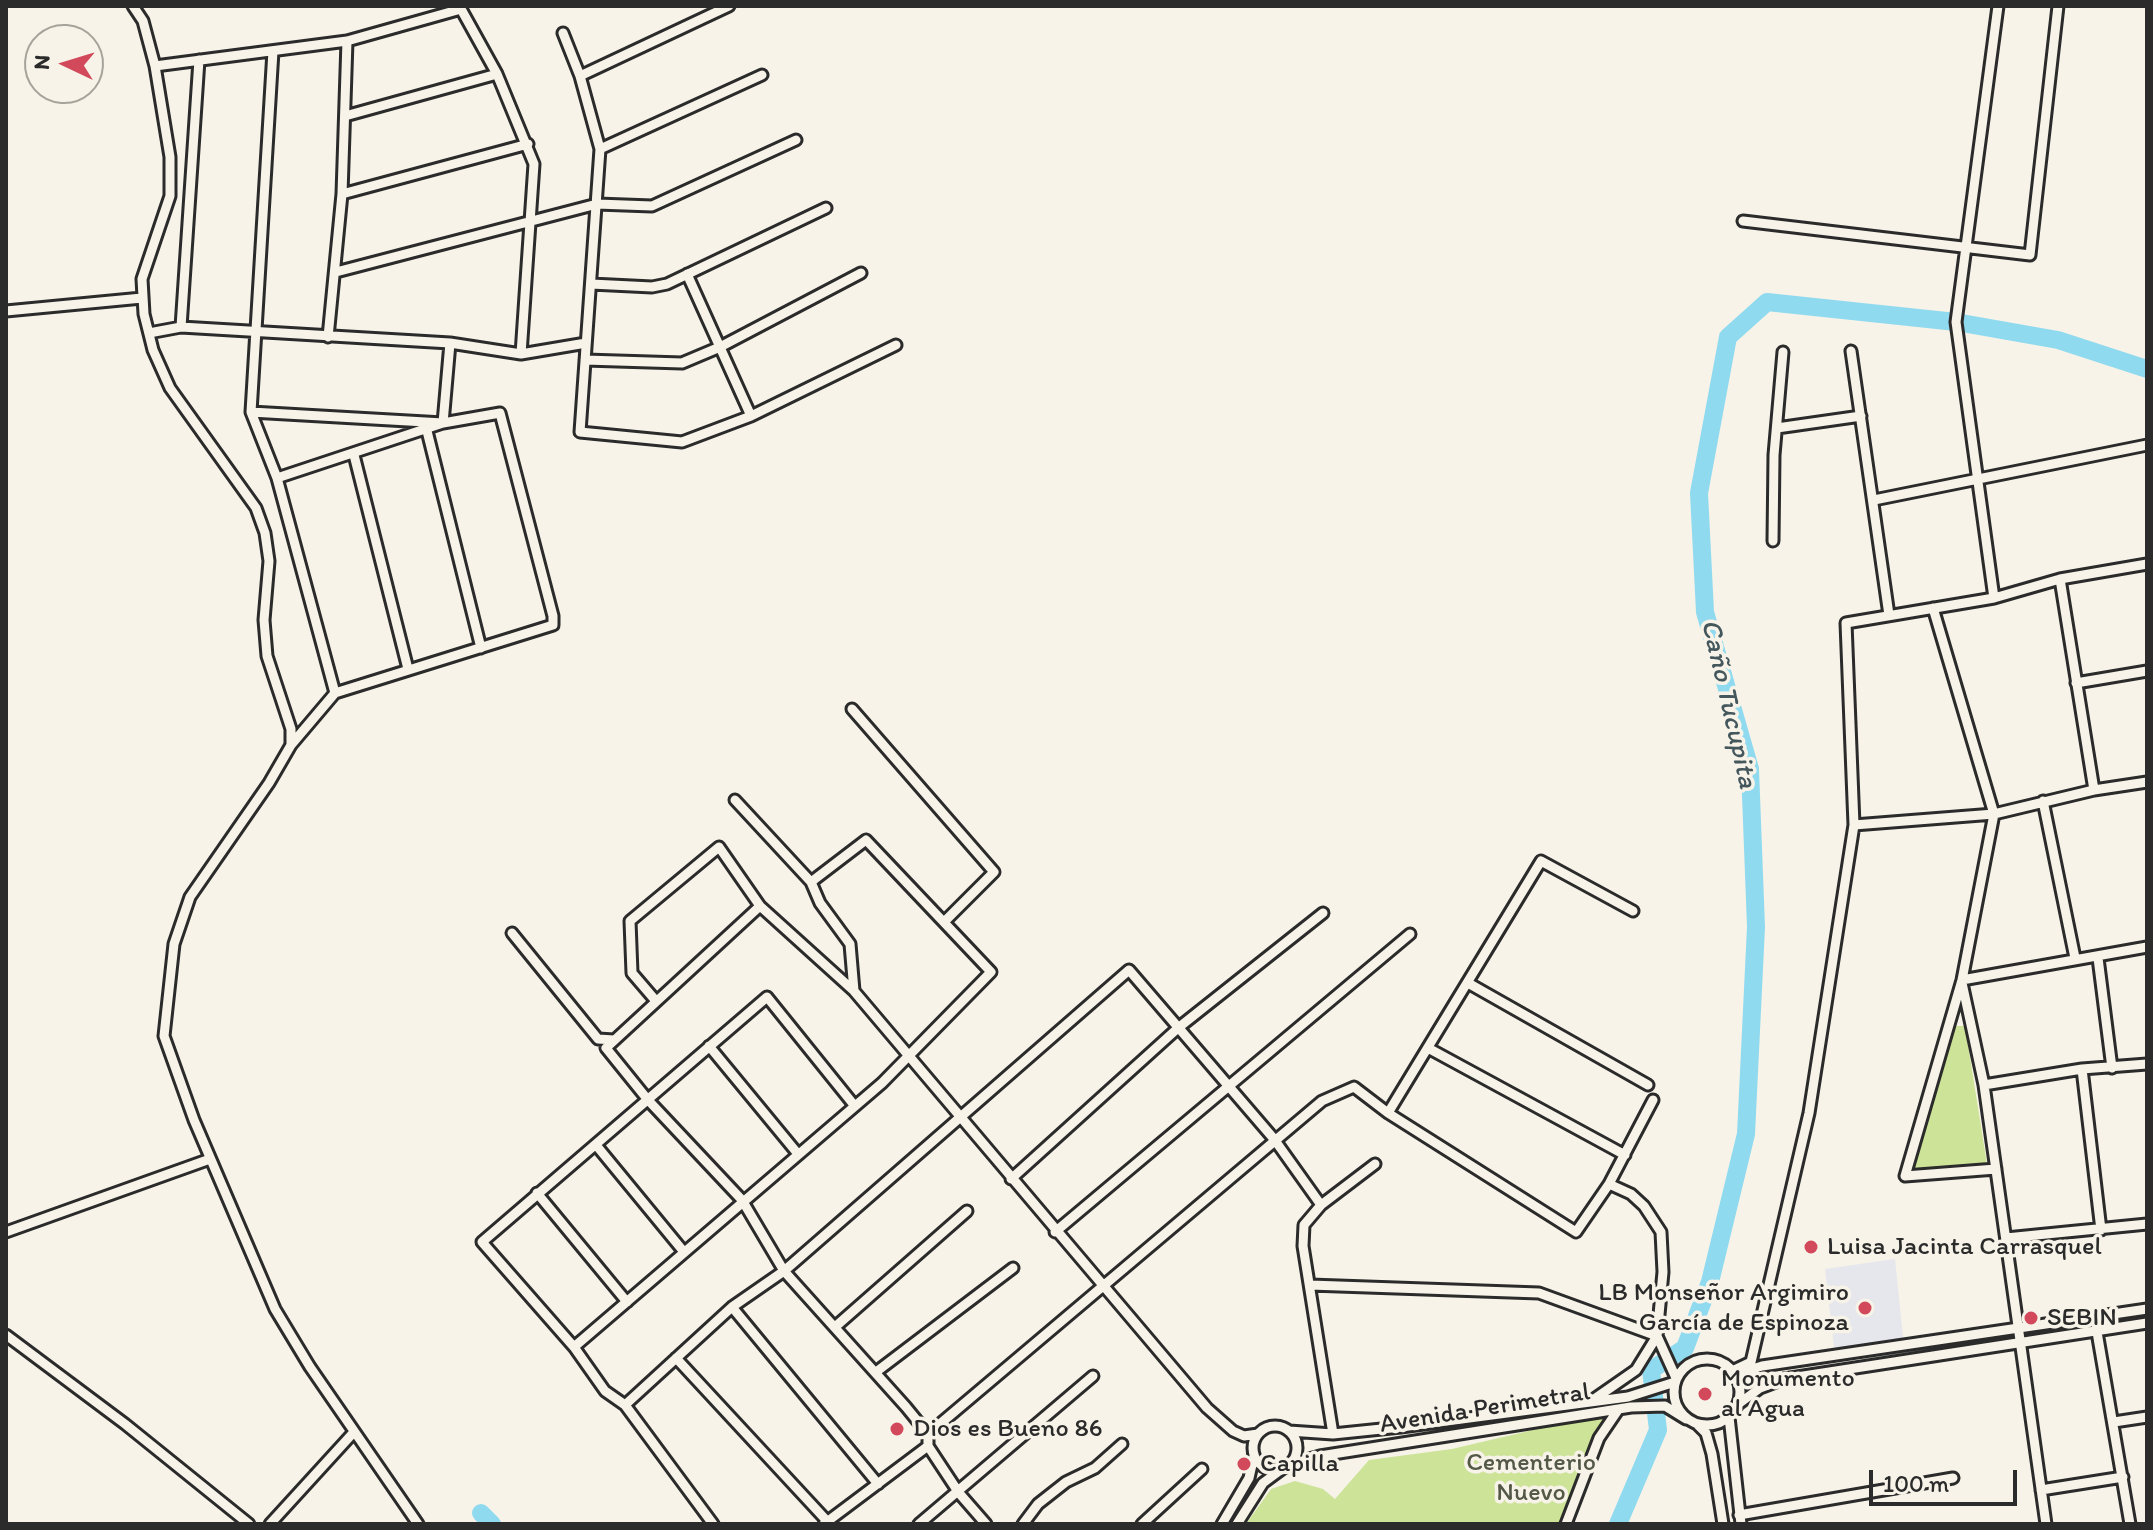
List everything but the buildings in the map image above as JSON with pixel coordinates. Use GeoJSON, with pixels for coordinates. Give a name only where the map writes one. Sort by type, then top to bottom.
{"type":"FeatureCollection","features":[{"type":"Feature","properties":{"kind":"street"},"geometry":{"type":"LineString","coordinates":[[133,6],[143,21],[155,66],[170,157],[170,196],[148,256],[142,298],[149,333],[170,388],[256,508],[265,533],[269,561],[264,620],[267,656],[287,717],[291,745]]}},
{"type":"Feature","properties":{"kind":"street"},"geometry":{"type":"LineString","coordinates":[[580,76],[729,6]]}},
{"type":"Feature","properties":{"kind":"street"},"geometry":{"type":"LineString","coordinates":[[1994,598],[1980,479],[1960,371],[1956,322],[1998,6]]}},
{"type":"Feature","properties":{"kind":"street"},"geometry":{"type":"LineString","coordinates":[[1743,221],[2030,255],[2058,6]]}},
{"type":"Feature","properties":{"kind":"street"},"geometry":{"type":"LineString","coordinates":[[155,66],[347,41],[461,9],[497,74],[534,164],[521,354]]}},
{"type":"Feature","properties":{"kind":"street"},"geometry":{"type":"LineString","coordinates":[[563,33],[580,76],[600,149],[580,432],[682,442],[751,416],[896,345]]}},
{"type":"Feature","properties":{"kind":"street"},"geometry":{"type":"LineString","coordinates":[[328,337],[342,194],[347,41]]}},
{"type":"Feature","properties":{"kind":"street"},"geometry":{"type":"LineString","coordinates":[[273,51],[251,412],[277,478],[335,693]]}},
{"type":"Feature","properties":{"kind":"street"},"geometry":{"type":"LineString","coordinates":[[181,327],[199,60]]}},
{"type":"Feature","properties":{"kind":"street"},"geometry":{"type":"LineString","coordinates":[[345,116],[497,74]]}},
{"type":"Feature","properties":{"kind":"street"},"geometry":{"type":"LineString","coordinates":[[600,149],[762,75]]}},
{"type":"Feature","properties":{"kind":"street"},"geometry":{"type":"LineString","coordinates":[[336,272],[597,204],[652,206],[796,140]]}},
{"type":"Feature","properties":{"kind":"street"},"geometry":{"type":"LineString","coordinates":[[342,194],[528,144]]}},
{"type":"Feature","properties":{"kind":"street"},"geometry":{"type":"LineString","coordinates":[[591,284],[652,287],[687,274],[826,208]]}},
{"type":"Feature","properties":{"kind":"street"},"geometry":{"type":"LineString","coordinates":[[585,360],[682,363],[720,347],[861,273]]}},
{"type":"Feature","properties":{"kind":"street"},"geometry":{"type":"LineString","coordinates":[[687,274],[751,416]]}},
{"type":"Feature","properties":{"kind":"street"},"geometry":{"type":"LineString","coordinates":[[6,311],[142,298]]}},
{"type":"Feature","properties":{"kind":"street"},"geometry":{"type":"LineString","coordinates":[[149,333],[181,327],[450,343],[521,354],[586,343]]}},
{"type":"Feature","properties":{"kind":"street"},"geometry":{"type":"LineString","coordinates":[[443,423],[450,343]]}},
{"type":"Feature","properties":{"kind":"street"},"geometry":{"type":"LineString","coordinates":[[1851,351],[1889,615]]}},
{"type":"Feature","properties":{"kind":"street"},"geometry":{"type":"LineString","coordinates":[[1773,541],[1783,352]]}},
{"type":"Feature","properties":{"kind":"street"},"geometry":{"type":"LineString","coordinates":[[251,412],[443,423],[500,413],[553,616],[553,625],[335,693],[291,745],[269,783],[190,897],[174,944],[164,1036],[210,1159],[275,1309],[418,1524]]}},
{"type":"Feature","properties":{"kind":"street"},"geometry":{"type":"LineString","coordinates":[[1777,428],[1861,416]]}},
{"type":"Feature","properties":{"kind":"street"},"geometry":{"type":"LineString","coordinates":[[277,478],[427,431],[443,423]]}},
{"type":"Feature","properties":{"kind":"street"},"geometry":{"type":"LineString","coordinates":[[427,431],[481,648]]}},
{"type":"Feature","properties":{"kind":"street"},"geometry":{"type":"LineString","coordinates":[[1874,500],[2147,445]]}},
{"type":"Feature","properties":{"kind":"street"},"geometry":{"type":"LineString","coordinates":[[354,455],[408,669]]}},
{"type":"Feature","properties":{"kind":"street"},"geometry":{"type":"LineString","coordinates":[[1733,1373],[1751,1362],[1809,1113],[1854,825],[1846,623],[1994,598],[2060,579],[2147,564]]}},
{"type":"Feature","properties":{"kind":"street"},"geometry":{"type":"LineString","coordinates":[[2060,579],[2094,790]]}},
{"type":"Feature","properties":{"kind":"street"},"geometry":{"type":"LineString","coordinates":[[1933,608],[1994,814],[1962,980],[1905,1176],[1996,1169]]}},
{"type":"Feature","properties":{"kind":"street"},"geometry":{"type":"LineString","coordinates":[[2076,683],[2147,671]]}},
{"type":"Feature","properties":{"kind":"street"},"geometry":{"type":"LineString","coordinates":[[852,709],[994,872],[944,922]]}},
{"type":"Feature","properties":{"kind":"street"},"geometry":{"type":"LineString","coordinates":[[1854,825],[1994,814],[2094,790],[2147,782]]}},
{"type":"Feature","properties":{"kind":"street"},"geometry":{"type":"LineString","coordinates":[[735,800],[811,882],[820,903],[850,944],[854,991]]}},
{"type":"Feature","properties":{"kind":"street"},"geometry":{"type":"LineString","coordinates":[[2043,801],[2075,958]]}},
{"type":"Feature","properties":{"kind":"street"},"geometry":{"type":"LineString","coordinates":[[574,1347],[854,1105],[907,1057],[991,972],[866,840],[811,882]]}},
{"type":"Feature","properties":{"kind":"street"},"geometry":{"type":"LineString","coordinates":[[656,1001],[632,973],[630,921],[719,847],[760,906],[854,991],[1055,1232],[1222,1423],[1244,1436],[1258,1434],[1271,1426],[1289,1431],[1296,1451],[1285,1467],[1263,1483],[1237,1524]]}},
{"type":"Feature","properties":{"kind":"street"},"geometry":{"type":"LineString","coordinates":[[1388,1113],[1541,861],[1633,911]]}},
{"type":"Feature","properties":{"kind":"street"},"geometry":{"type":"LineString","coordinates":[[760,906],[606,1048],[648,1100],[742,1200],[784,1271],[928,1434],[928,1446],[959,1493],[986,1524]]}},
{"type":"Feature","properties":{"kind":"street"},"geometry":{"type":"LineString","coordinates":[[1011,1179],[1178,1028],[1323,913]]}},
{"type":"Feature","properties":{"kind":"street"},"geometry":{"type":"LineString","coordinates":[[512,933],[598,1039],[614,1040]]}},
{"type":"Feature","properties":{"kind":"street"},"geometry":{"type":"LineString","coordinates":[[1055,1232],[1410,934]]}},
{"type":"Feature","properties":{"kind":"street"},"geometry":{"type":"LineString","coordinates":[[1962,980],[2147,947]]}},
{"type":"Feature","properties":{"kind":"street"},"geometry":{"type":"LineString","coordinates":[[2098,958],[2112,1068]]}},
{"type":"Feature","properties":{"kind":"street"},"geometry":{"type":"LineString","coordinates":[[625,1405],[732,1307],[784,1271],[1129,970],[1274,1139],[1321,1205]]}},
{"type":"Feature","properties":{"kind":"street"},"geometry":{"type":"LineString","coordinates":[[1962,980],[1984,1085],[2046,1524]]}},
{"type":"Feature","properties":{"kind":"street"},"geometry":{"type":"LineString","coordinates":[[1468,983],[1648,1085]]}},
{"type":"Feature","properties":{"kind":"street"},"geometry":{"type":"LineString","coordinates":[[713,1524],[625,1405],[605,1391],[574,1347],[482,1242],[767,997],[854,1105]]}},
{"type":"Feature","properties":{"kind":"street"},"geometry":{"type":"LineString","coordinates":[[709,1046],[798,1154]]}},
{"type":"Feature","properties":{"kind":"street"},"geometry":{"type":"LineString","coordinates":[[1428,1048],[1625,1155]]}},
{"type":"Feature","properties":{"kind":"street"},"geometry":{"type":"LineString","coordinates":[[1984,1085],[2082,1069],[2147,1064]]}},
{"type":"Feature","properties":{"kind":"street"},"geometry":{"type":"LineString","coordinates":[[2082,1069],[2101,1230]]}},
{"type":"Feature","properties":{"kind":"street"},"geometry":{"type":"LineString","coordinates":[[928,1434],[1322,1101],[1354,1087],[1388,1113],[1576,1232],[1609,1184],[1653,1100]]}},
{"type":"Feature","properties":{"kind":"street"},"geometry":{"type":"LineString","coordinates":[[596,1145],[684,1252]]}},
{"type":"Feature","properties":{"kind":"street"},"geometry":{"type":"LineString","coordinates":[[6,1232],[210,1159]]}},
{"type":"Feature","properties":{"kind":"street"},"geometry":{"type":"LineString","coordinates":[[1333,1434],[1304,1225],[1321,1205],[1375,1164]]}},
{"type":"Feature","properties":{"kind":"street"},"geometry":{"type":"LineString","coordinates":[[1609,1184],[1631,1194],[1644,1206],[1661,1232],[1663,1272],[1657,1336],[1676,1380],[1675,1402],[1686,1419],[1706,1433],[1723,1524]]}},
{"type":"Feature","properties":{"kind":"street"},"geometry":{"type":"LineString","coordinates":[[537,1193],[627,1302]]}},
{"type":"Feature","properties":{"kind":"street"},"geometry":{"type":"LineString","coordinates":[[835,1327],[967,1211]]}},
{"type":"Feature","properties":{"kind":"street"},"geometry":{"type":"LineString","coordinates":[[2006,1238],[2147,1224]]}},
{"type":"Feature","properties":{"kind":"street"},"geometry":{"type":"LineString","coordinates":[[876,1372],[1013,1268]]}},
{"type":"Feature","properties":{"kind":"street"},"geometry":{"type":"LineString","coordinates":[[1310,1285],[1539,1293],[1657,1336]]}},
{"type":"Feature","properties":{"kind":"street"},"geometry":{"type":"LineString","coordinates":[[732,1307],[878,1484]]}},
{"type":"Feature","properties":{"kind":"street"},"geometry":{"type":"LineString","coordinates":[[1733,1373],[1762,1366],[2017,1331],[2147,1309]]}},
{"type":"Feature","properties":{"kind":"street"},"geometry":{"type":"LineString","coordinates":[[1698,1425],[1715,1425],[1729,1417],[1737,1405],[1760,1388],[1784,1379],[2147,1323]]}},
{"type":"Feature","properties":{"kind":"street"},"geometry":{"type":"LineString","coordinates":[[2097,1332],[2130,1524]]}},
{"type":"Feature","properties":{"kind":"street"},"geometry":{"type":"LineString","coordinates":[[6,1335],[125,1424],[249,1524]]}},
{"type":"Feature","properties":{"kind":"street"},"geometry":{"type":"LineString","coordinates":[[1590,1402],[1636,1370],[1657,1336]]}},
{"type":"Feature","properties":{"kind":"street"},"geometry":{"type":"LineString","coordinates":[[676,1358],[825,1523],[928,1446]]}},
{"type":"Feature","properties":{"kind":"street"},"geometry":{"type":"LineString","coordinates":[[1676,1380],[1688,1365],[1705,1359],[1717,1361],[1733,1373],[1740,1390],[1737,1405]]}},
{"type":"Feature","properties":{"kind":"street"},"geometry":{"type":"LineString","coordinates":[[919,1524],[1093,1376]]}},
{"type":"Feature","properties":{"kind":"street","name":"Avenida Perimetral"},"geometry":{"type":"LineString","coordinates":[[1289,1431],[1333,1434],[1590,1402],[1644,1394],[1676,1380]]}},
{"type":"Feature","properties":{"kind":"street","name":"Avenida Perimetral"},"geometry":{"type":"LineString","coordinates":[[1285,1467],[1320,1456],[1644,1406],[1675,1410],[1686,1419]]}},
{"type":"Feature","properties":{"kind":"street"},"geometry":{"type":"LineString","coordinates":[[1566,1524],[1599,1438],[1618,1410]]}},
{"type":"Feature","properties":{"kind":"street"},"geometry":{"type":"LineString","coordinates":[[1729,1417],[1740,1520],[1953,1478]]}},
{"type":"Feature","properties":{"kind":"street"},"geometry":{"type":"LineString","coordinates":[[2114,1422],[2147,1417]]}},
{"type":"Feature","properties":{"kind":"street"},"geometry":{"type":"LineString","coordinates":[[270,1524],[354,1432]]}},
{"type":"Feature","properties":{"kind":"street"},"geometry":{"type":"LineString","coordinates":[[1222,1524],[1249,1478],[1258,1434]]}},
{"type":"Feature","properties":{"kind":"street"},"geometry":{"type":"LineString","coordinates":[[1023,1524],[1038,1504],[1066,1482],[1095,1468],[1122,1444]]}},
{"type":"Feature","properties":{"kind":"street"},"geometry":{"type":"LineString","coordinates":[[1254,1456],[1264,1467],[1285,1467]]}},
{"type":"Feature","properties":{"kind":"street"},"geometry":{"type":"LineString","coordinates":[[1142,1524],[1202,1469]]}},
{"type":"Feature","properties":{"kind":"street"},"geometry":{"type":"LineString","coordinates":[[2041,1490],[2123,1477]]}},
{"type":"Feature","properties":{"kind":"shaded area","name":"LB Monseñor Argimiro García de Espinoza"},"geometry":{"type":"Polygon","coordinates":[[[1895,1259],[1904,1347],[1835,1356],[1825,1269],[1895,1259]]]}},
{"type":"Feature","properties":{"kind":"green space"},"geometry":{"type":"Polygon","coordinates":[[[1954,1026],[1965,1026],[1987,1164],[1914,1170],[1954,1026]]]}},
{"type":"Feature","properties":{"kind":"green space","name":"Cementerio Nuevo"},"geometry":{"type":"Polygon","coordinates":[[[1618,1410],[1610,1420],[1566,1524],[1246,1524],[1271,1489],[1295,1481],[1323,1489],[1335,1499],[1369,1460],[1452,1449],[1618,1410]]]}},
{"type":"Feature","properties":{"kind":"waterway","name":"Caño Tucupita"},"geometry":{"type":"LineString","coordinates":[[1618,1524],[1658,1430],[1651,1370],[1685,1348],[1710,1282],[1746,1134],[1756,927],[1750,769],[1705,612],[1699,493],[1728,337],[1767,302],[1956,322],[2058,340],[2147,369]]}},
{"type":"Feature","properties":{"kind":"waterway","name":"Caño Tucupita"},"geometry":{"type":"LineString","coordinates":[[481,1513],[492,1524]]}},
{"type":"Feature","properties":{"kind":"place","name":"Luisa Jacinta Carrasquel"},"geometry":{"type":"Point","coordinates":[1811,1247]}},
{"type":"Feature","properties":{"kind":"place","name":"LB Monseñor Argimiro García de Espinoza"},"geometry":{"type":"Point","coordinates":[1865,1308]}},
{"type":"Feature","properties":{"kind":"place","name":"SEBIN"},"geometry":{"type":"Point","coordinates":[2031,1318]}},
{"type":"Feature","properties":{"kind":"place","name":"Monumento al Agua"},"geometry":{"type":"Point","coordinates":[1705,1394]}},
{"type":"Feature","properties":{"kind":"place","name":"Dios es Bueno 86"},"geometry":{"type":"Point","coordinates":[897,1429]}},
{"type":"Feature","properties":{"kind":"place","name":"Capilla"},"geometry":{"type":"Point","coordinates":[1244,1464]}}]}
